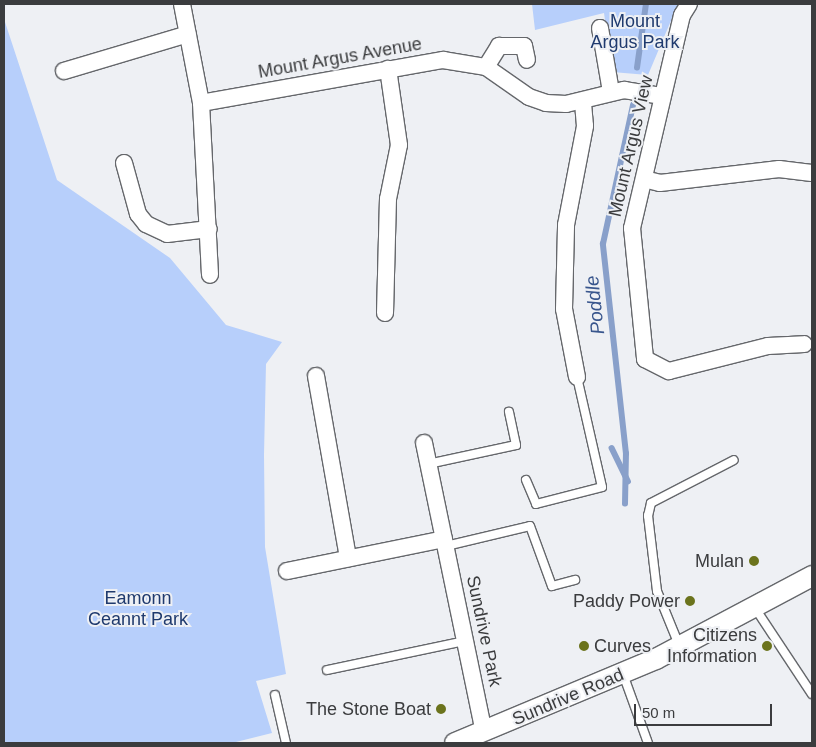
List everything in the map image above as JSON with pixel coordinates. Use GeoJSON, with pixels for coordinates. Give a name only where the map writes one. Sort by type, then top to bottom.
{"type":"FeatureCollection","features":[{"type":"Feature","properties":{"kind":"street"},"geometry":{"type":"LineString","coordinates":[[182,4],[201,104],[210,275]]}},
{"type":"Feature","properties":{"kind":"street","name":"Mount Argus View"},"geometry":{"type":"LineString","coordinates":[[689,4],[682,16],[632,228],[645,360],[669,371],[768,346],[808,342]]}},
{"type":"Feature","properties":{"kind":"street"},"geometry":{"type":"LineString","coordinates":[[600,28],[618,91]]}},
{"type":"Feature","properties":{"kind":"street"},"geometry":{"type":"LineString","coordinates":[[64,71],[188,34]]}},
{"type":"Feature","properties":{"kind":"street"},"geometry":{"type":"LineString","coordinates":[[486,67],[499,46],[524,46],[527,60]]}},
{"type":"Feature","properties":{"kind":"street","name":"Mount Argus Avenue"},"geometry":{"type":"LineString","coordinates":[[201,104],[443,60],[486,67],[529,97],[546,104],[583,101],[618,91],[663,96]]}},
{"type":"Feature","properties":{"kind":"street"},"geometry":{"type":"LineString","coordinates":[[385,313],[388,199],[399,145],[388,70]]}},
{"type":"Feature","properties":{"kind":"street"},"geometry":{"type":"LineString","coordinates":[[577,377],[564,291],[566,225],[586,126],[583,101]]}},
{"type":"Feature","properties":{"kind":"street"},"geometry":{"type":"LineString","coordinates":[[124,163],[138,214],[146,224],[166,234],[209,229]]}},
{"type":"Feature","properties":{"kind":"street"},"geometry":{"type":"LineString","coordinates":[[644,179],[660,183],[778,169],[812,173]]}},
{"type":"Feature","properties":{"kind":"street"},"geometry":{"type":"LineString","coordinates":[[316,376],[348,558]]}},
{"type":"Feature","properties":{"kind":"street","name":"Sundrive Park"},"geometry":{"type":"LineString","coordinates":[[424,443],[484,732]]}},
{"type":"Feature","properties":{"kind":"street"},"geometry":{"type":"LineString","coordinates":[[288,571],[348,558],[445,542]]}},
{"type":"Feature","properties":{"kind":"street","name":"Sundrive Road"},"geometry":{"type":"LineString","coordinates":[[455,743],[622,674],[680,647],[812,576]]}},
{"type":"Feature","properties":{"kind":"lane"},"geometry":{"type":"LineString","coordinates":[[526,480],[536,504],[602,487],[577,377]]}},
{"type":"Feature","properties":{"kind":"lane"},"geometry":{"type":"LineString","coordinates":[[428,464],[516,445],[510,412]]}},
{"type":"Feature","properties":{"kind":"lane"},"geometry":{"type":"LineString","coordinates":[[680,647],[657,591],[648,516],[651,503],[734,460]]}},
{"type":"Feature","properties":{"kind":"lane"},"geometry":{"type":"LineString","coordinates":[[445,542],[530,526],[552,586],[575,580]]}},
{"type":"Feature","properties":{"kind":"lane"},"geometry":{"type":"LineString","coordinates":[[755,607],[812,694]]}},
{"type":"Feature","properties":{"kind":"lane"},"geometry":{"type":"LineString","coordinates":[[327,670],[465,641]]}},
{"type":"Feature","properties":{"kind":"lane"},"geometry":{"type":"LineString","coordinates":[[622,674],[648,743]]}},
{"type":"Feature","properties":{"kind":"lane"},"geometry":{"type":"LineString","coordinates":[[275,695],[286,743]]}},
{"type":"Feature","properties":{"kind":"green space","name":"Mount Argus Park"},"geometry":{"type":"Polygon","coordinates":[[[532,4],[678,4],[648,75],[612,72],[604,13],[535,30],[532,4]]]}},
{"type":"Feature","properties":{"kind":"green space","name":"Eamonn Ceannt Park"},"geometry":{"type":"Polygon","coordinates":[[[4,19],[57,180],[170,258],[226,325],[282,342],[266,364],[264,455],[265,547],[286,674],[256,681],[272,733],[232,743],[4,743],[4,19]]]}},
{"type":"Feature","properties":{"kind":"waterway","name":"Poddle"},"geometry":{"type":"LineString","coordinates":[[637,68],[646,4]]}},
{"type":"Feature","properties":{"kind":"waterway","name":"Poddle"},"geometry":{"type":"LineString","coordinates":[[625,504],[626,454],[603,244],[633,105]]}},
{"type":"Feature","properties":{"kind":"waterway"},"geometry":{"type":"LineString","coordinates":[[612,448],[628,481]]}},
{"type":"Feature","properties":{"kind":"place","name":"Mulan"},"geometry":{"type":"Point","coordinates":[754,561]}},
{"type":"Feature","properties":{"kind":"place","name":"Paddy Power"},"geometry":{"type":"Point","coordinates":[690,601]}},
{"type":"Feature","properties":{"kind":"place","name":"Curves"},"geometry":{"type":"Point","coordinates":[584,646]}},
{"type":"Feature","properties":{"kind":"place","name":"Citizens Information"},"geometry":{"type":"Point","coordinates":[767,646]}},
{"type":"Feature","properties":{"kind":"place","name":"The Stone Boat"},"geometry":{"type":"Point","coordinates":[441,709]}}]}
